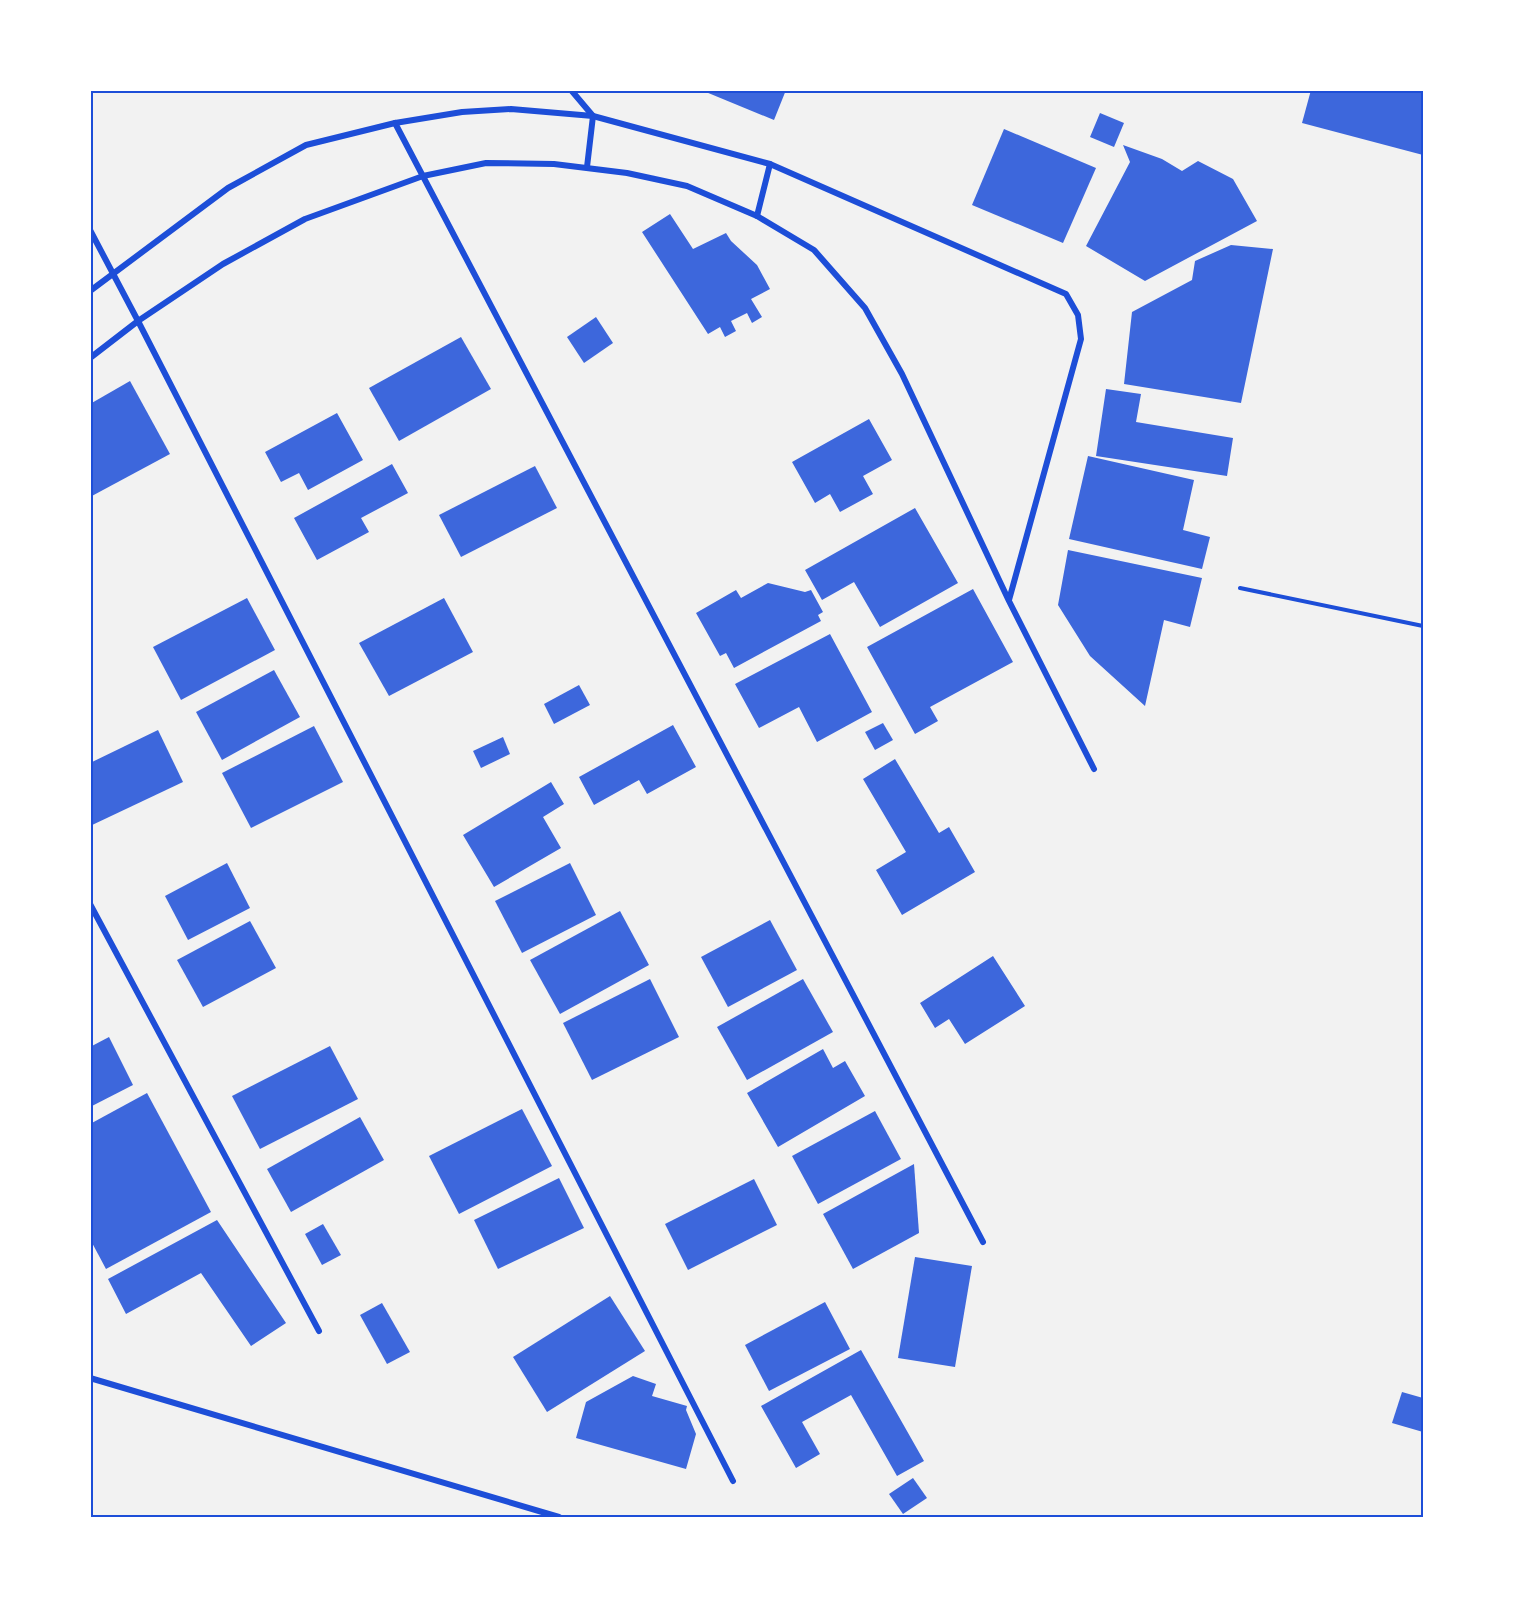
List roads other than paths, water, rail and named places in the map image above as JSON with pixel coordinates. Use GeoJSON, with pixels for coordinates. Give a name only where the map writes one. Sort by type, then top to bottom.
{"type":"FeatureCollection","features":[{"type":"Feature","properties":{"kind":"street"},"geometry":{"type":"LineString","coordinates":[[571,90],[593,116],[587,167]]}},
{"type":"Feature","properties":{"kind":"street"},"geometry":{"type":"LineString","coordinates":[[90,291],[228,188],[306,145],[395,123],[462,112],[511,109],[593,116],[770,164],[1066,294],[1078,315],[1081,339],[1009,601]]}},
{"type":"Feature","properties":{"kind":"street"},"geometry":{"type":"LineString","coordinates":[[395,123],[983,1242]]}},
{"type":"Feature","properties":{"kind":"street"},"geometry":{"type":"LineString","coordinates":[[90,358],[138,321],[223,264],[305,219],[423,176],[486,163],[554,164],[627,173],[687,186],[758,216],[814,250],[865,308],[902,374],[1009,601],[1094,769]]}},
{"type":"Feature","properties":{"kind":"street"},"geometry":{"type":"LineString","coordinates":[[758,216],[770,164]]}},
{"type":"Feature","properties":{"kind":"street"},"geometry":{"type":"LineString","coordinates":[[90,230],[733,1481]]}},
{"type":"Feature","properties":{"kind":"street"},"geometry":{"type":"LineString","coordinates":[[90,904],[319,1331]]}},
{"type":"Feature","properties":{"kind":"street"},"geometry":{"type":"LineString","coordinates":[[90,1378],[559,1517]]}}]}
